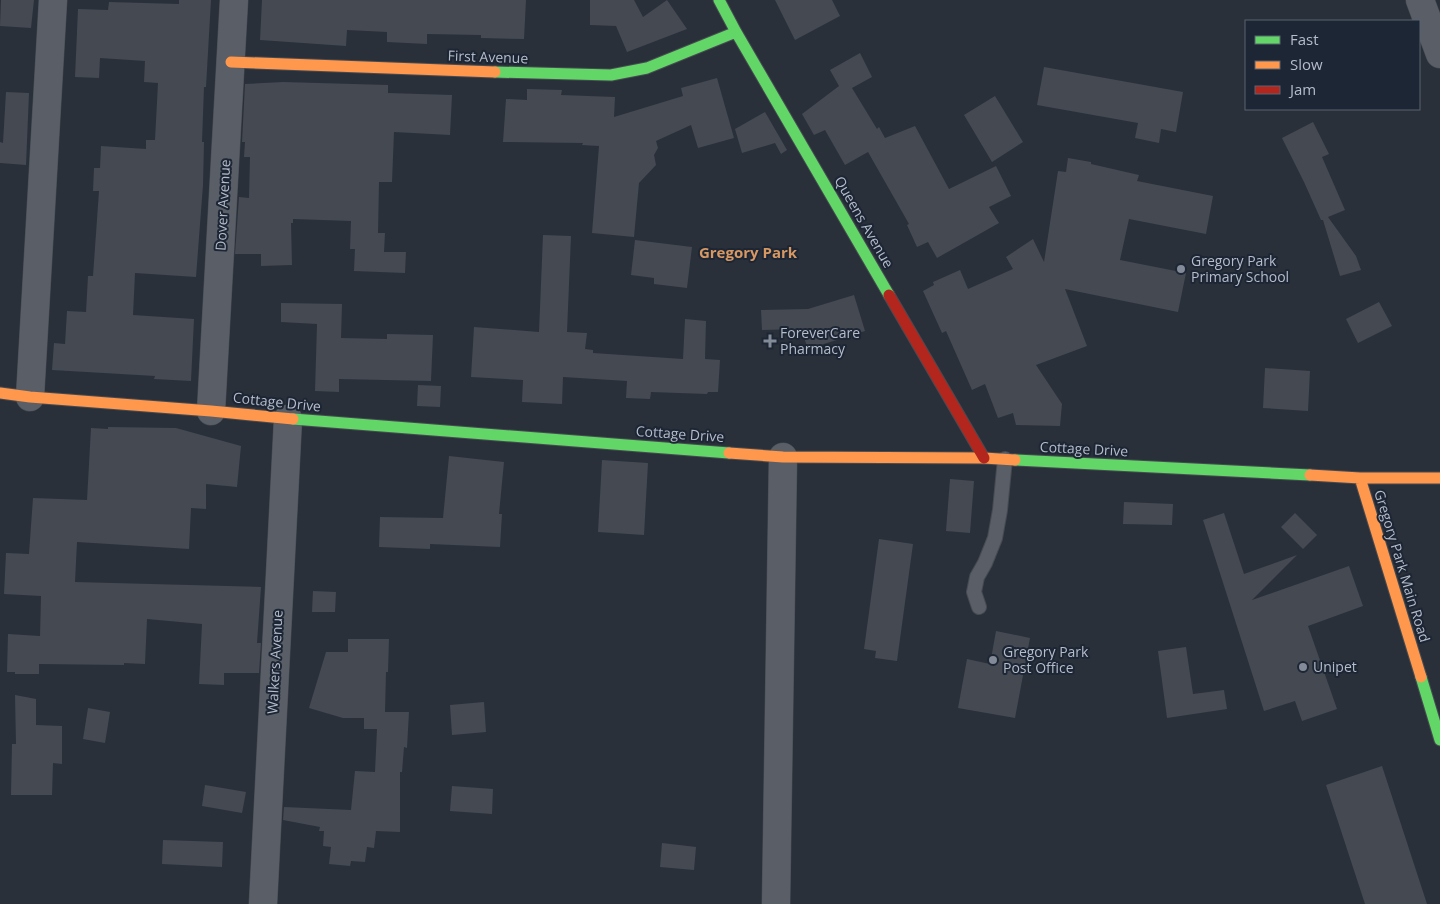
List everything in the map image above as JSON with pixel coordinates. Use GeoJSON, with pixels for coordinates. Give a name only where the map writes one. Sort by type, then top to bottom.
{"type":"FeatureCollection","features":[{"type":"Feature","properties":{"kind":"street"},"geometry":{"type":"LineString","coordinates":[[30,397],[53,0]]}},
{"type":"Feature","properties":{"kind":"street","name":"Dover Avenue"},"geometry":{"type":"LineString","coordinates":[[211,410],[234,0]]}},
{"type":"Feature","properties":{"kind":"street","name":"Queens Avenue"},"geometry":{"type":"LineString","coordinates":[[719,0],[984,458]]}},
{"type":"Feature","properties":{"kind":"street"},"geometry":{"type":"LineString","coordinates":[[1420,0],[1440,54]]}},
{"type":"Feature","properties":{"kind":"street","name":"First Avenue"},"geometry":{"type":"LineString","coordinates":[[231,62],[611,75],[647,68],[736,32]]}},
{"type":"Feature","properties":{"kind":"street","name":"Cottage Drive"},"geometry":{"type":"LineString","coordinates":[[0,393],[30,397],[211,410],[288,420],[782,457],[984,458],[1360,478]]}},
{"type":"Feature","properties":{"kind":"street","name":"Walkers Avenue"},"geometry":{"type":"LineString","coordinates":[[263,904],[288,420]]}},
{"type":"Feature","properties":{"kind":"street"},"geometry":{"type":"LineString","coordinates":[[776,904],[782,457]]}},
{"type":"Feature","properties":{"kind":"street","name":"Gregory Park Main Road"},"geometry":{"type":"LineString","coordinates":[[1440,478],[1360,478],[1440,740]]}},
{"type":"Feature","properties":{"kind":"lane"},"geometry":{"type":"LineString","coordinates":[[979,607],[974,592],[977,577],[995,538],[1005,459]]}},
{"type":"Feature","properties":{"kind":"building"},"geometry":{"type":"Polygon","coordinates":[[[1,0],[34,0],[31,28],[0,26],[1,0]]]}},
{"type":"Feature","properties":{"kind":"building"},"geometry":{"type":"Polygon","coordinates":[[[179,0],[211,0],[206,87],[204,87],[203,185],[196,277],[135,273],[133,315],[194,319],[191,381],[154,379],[155,376],[52,370],[54,343],[65,344],[67,311],[86,312],[88,276],[93,276],[99,191],[93,191],[94,168],[100,168],[101,146],[146,149],[146,140],[155,140],[158,83],[144,82],[145,61],[100,58],[99,78],[75,77],[78,9],[108,10],[109,2],[179,4],[179,0]]]}},
{"type":"Feature","properties":{"kind":"building"},"geometry":{"type":"Polygon","coordinates":[[[262,0],[526,0],[524,39],[481,38],[481,35],[427,34],[427,44],[387,42],[387,32],[347,30],[346,46],[260,40],[262,0]]]}},
{"type":"Feature","properties":{"kind":"building"},"geometry":{"type":"Polygon","coordinates":[[[590,0],[634,0],[643,17],[667,0],[687,29],[627,52],[616,26],[590,25],[590,0]]]}},
{"type":"Feature","properties":{"kind":"building"},"geometry":{"type":"Polygon","coordinates":[[[775,0],[832,0],[840,16],[795,40],[775,0]]]}},
{"type":"Feature","properties":{"kind":"building"},"geometry":{"type":"Polygon","coordinates":[[[860,53],[872,77],[852,88],[877,129],[879,127],[885,138],[915,126],[949,189],[996,166],[1011,196],[989,207],[999,223],[937,258],[928,242],[917,247],[907,225],[909,224],[868,152],[845,165],[825,130],[814,135],[802,114],[839,86],[830,70],[860,53]]]}},
{"type":"Feature","properties":{"kind":"building"},"geometry":{"type":"Polygon","coordinates":[[[1044,67],[1183,92],[1176,132],[1161,129],[1159,143],[1135,138],[1138,123],[1037,105],[1044,67]]]}},
{"type":"Feature","properties":{"kind":"building"},"geometry":{"type":"Polygon","coordinates":[[[717,78],[734,138],[698,148],[691,125],[656,141],[658,148],[654,155],[656,165],[639,183],[634,237],[592,233],[599,146],[582,145],[583,143],[503,142],[506,99],[527,100],[527,89],[562,90],[561,95],[615,97],[614,117],[683,96],[681,88],[717,78]]]}},
{"type":"Feature","properties":{"kind":"building"},"geometry":{"type":"Polygon","coordinates":[[[283,82],[388,85],[388,93],[452,95],[450,135],[394,132],[392,182],[379,182],[378,233],[385,233],[384,252],[406,252],[405,273],[354,271],[355,249],[350,249],[351,221],[293,219],[293,223],[291,223],[292,265],[261,266],[261,254],[235,254],[239,197],[249,198],[250,157],[244,157],[245,142],[242,142],[245,84],[283,82]]]}},
{"type":"Feature","properties":{"kind":"building"},"geometry":{"type":"Polygon","coordinates":[[[6,92],[29,93],[26,165],[0,163],[0,142],[3,143],[6,92]]]}},
{"type":"Feature","properties":{"kind":"building"},"geometry":{"type":"Polygon","coordinates":[[[995,96],[1023,142],[992,162],[964,115],[995,96]]]}},
{"type":"Feature","properties":{"kind":"building"},"geometry":{"type":"Polygon","coordinates":[[[765,112],[787,150],[781,154],[775,143],[742,153],[735,129],[765,112]]]}},
{"type":"Feature","properties":{"kind":"building"},"geometry":{"type":"Polygon","coordinates":[[[1313,122],[1329,154],[1322,157],[1345,210],[1328,217],[1356,256],[1361,270],[1340,276],[1323,220],[1321,220],[1282,138],[1313,122]]]}},
{"type":"Feature","properties":{"kind":"building"},"geometry":{"type":"Polygon","coordinates":[[[1068,158],[1139,175],[1137,181],[1213,196],[1206,234],[1129,219],[1120,260],[1186,273],[1178,312],[1065,289],[1087,346],[1036,365],[1062,404],[1060,426],[1016,425],[1013,413],[998,418],[985,384],[972,390],[946,331],[942,333],[923,291],[934,285],[933,282],[960,270],[968,289],[1013,269],[1006,257],[1033,239],[1044,262],[1058,171],[1066,172],[1068,158]]]}},
{"type":"Feature","properties":{"kind":"building"},"geometry":{"type":"Polygon","coordinates":[[[543,235],[571,236],[567,332],[587,333],[585,349],[593,350],[593,353],[683,359],[685,319],[706,321],[705,359],[720,360],[718,392],[708,392],[707,394],[651,392],[650,399],[626,398],[627,381],[563,377],[562,404],[522,402],[523,380],[471,377],[474,327],[539,332],[543,235]]]}},
{"type":"Feature","properties":{"kind":"building"},"geometry":{"type":"Polygon","coordinates":[[[635,240],[692,247],[687,288],[654,284],[654,278],[631,275],[635,240]]]}},
{"type":"Feature","properties":{"kind":"building"},"geometry":{"type":"Polygon","coordinates":[[[854,295],[865,331],[808,349],[801,329],[762,330],[761,310],[808,309],[854,295]]]}},
{"type":"Feature","properties":{"kind":"building"},"geometry":{"type":"Polygon","coordinates":[[[1379,302],[1392,326],[1358,343],[1346,319],[1379,302]]]}},
{"type":"Feature","properties":{"kind":"building"},"geometry":{"type":"Polygon","coordinates":[[[281,303],[342,304],[341,338],[387,339],[387,334],[433,335],[431,381],[339,379],[339,392],[315,391],[317,324],[281,322],[281,303]]]}},
{"type":"Feature","properties":{"kind":"building"},"geometry":{"type":"Polygon","coordinates":[[[1265,368],[1310,371],[1308,411],[1263,408],[1265,368]]]}},
{"type":"Feature","properties":{"kind":"building"},"geometry":{"type":"Polygon","coordinates":[[[418,385],[441,386],[440,407],[417,406],[418,385]]]}},
{"type":"Feature","properties":{"kind":"building"},"geometry":{"type":"Polygon","coordinates":[[[108,427],[176,428],[241,446],[237,487],[206,484],[206,509],[191,508],[189,549],[77,542],[75,582],[261,587],[257,643],[261,643],[259,673],[224,673],[224,685],[199,684],[202,624],[147,619],[145,664],[39,664],[39,674],[7,672],[8,634],[40,636],[41,596],[4,594],[6,553],[29,554],[33,498],[87,500],[91,428],[108,429],[108,427]]]}},
{"type":"Feature","properties":{"kind":"building"},"geometry":{"type":"Polygon","coordinates":[[[449,456],[504,462],[499,514],[502,514],[500,547],[430,544],[430,549],[379,547],[380,517],[443,518],[449,456]]]}},
{"type":"Feature","properties":{"kind":"building"},"geometry":{"type":"Polygon","coordinates":[[[602,460],[648,463],[644,535],[598,532],[602,460]]]}},
{"type":"Feature","properties":{"kind":"building"},"geometry":{"type":"Polygon","coordinates":[[[950,479],[974,481],[970,533],[946,531],[950,479]]]}},
{"type":"Feature","properties":{"kind":"building"},"geometry":{"type":"Polygon","coordinates":[[[1124,502],[1173,504],[1172,525],[1123,524],[1124,502]]]}},
{"type":"Feature","properties":{"kind":"building"},"geometry":{"type":"Polygon","coordinates":[[[1224,513],[1244,574],[1297,555],[1252,600],[1349,566],[1363,606],[1308,626],[1337,709],[1302,721],[1295,701],[1264,711],[1203,520],[1224,513]]]}},
{"type":"Feature","properties":{"kind":"building"},"geometry":{"type":"Polygon","coordinates":[[[1295,513],[1317,535],[1303,549],[1281,527],[1295,513]]]}},
{"type":"Feature","properties":{"kind":"building"},"geometry":{"type":"Polygon","coordinates":[[[879,539],[913,544],[897,661],[875,658],[876,651],[864,649],[879,539]]]}},
{"type":"Feature","properties":{"kind":"building"},"geometry":{"type":"Polygon","coordinates":[[[313,591],[336,592],[335,612],[312,612],[313,591]]]}},
{"type":"Feature","properties":{"kind":"building"},"geometry":{"type":"Polygon","coordinates":[[[996,631],[1030,638],[1015,718],[958,708],[967,659],[990,664],[996,631]]]}},
{"type":"Feature","properties":{"kind":"building"},"geometry":{"type":"Polygon","coordinates":[[[348,639],[389,639],[385,712],[409,712],[407,748],[404,747],[402,772],[400,772],[400,832],[376,831],[374,848],[367,847],[365,862],[351,861],[350,866],[329,864],[331,847],[323,846],[324,831],[319,831],[320,827],[283,820],[284,807],[351,810],[355,771],[375,772],[377,729],[364,729],[364,718],[343,718],[309,708],[326,652],[348,652],[348,639]]]}},
{"type":"Feature","properties":{"kind":"building"},"geometry":{"type":"Polygon","coordinates":[[[1186,647],[1193,694],[1224,690],[1227,709],[1167,718],[1158,651],[1186,647]]]}},
{"type":"Feature","properties":{"kind":"building"},"geometry":{"type":"Polygon","coordinates":[[[15,695],[36,699],[36,725],[62,726],[62,764],[53,763],[52,795],[11,795],[12,744],[16,744],[15,695]]]}},
{"type":"Feature","properties":{"kind":"building"},"geometry":{"type":"Polygon","coordinates":[[[484,702],[486,732],[452,735],[450,705],[484,702]]]}},
{"type":"Feature","properties":{"kind":"building"},"geometry":{"type":"Polygon","coordinates":[[[88,708],[110,712],[105,743],[83,739],[88,708]]]}},
{"type":"Feature","properties":{"kind":"building"},"geometry":{"type":"Polygon","coordinates":[[[1382,766],[1427,904],[1365,904],[1326,785],[1382,766]]]}},
{"type":"Feature","properties":{"kind":"building"},"geometry":{"type":"Polygon","coordinates":[[[205,785],[246,792],[242,813],[202,806],[205,785]]]}},
{"type":"Feature","properties":{"kind":"building"},"geometry":{"type":"Polygon","coordinates":[[[452,786],[493,789],[492,814],[450,811],[452,786]]]}},
{"type":"Feature","properties":{"kind":"building"},"geometry":{"type":"Polygon","coordinates":[[[163,840],[223,842],[222,867],[162,864],[163,840]]]}},
{"type":"Feature","properties":{"kind":"building"},"geometry":{"type":"Polygon","coordinates":[[[662,843],[696,847],[694,870],[660,867],[662,843]]]}},
{"type":"Feature","properties":{"kind":"traffic: fast"},"geometry":{"type":"LineString","coordinates":[[719,0],[889,295]]}},
{"type":"Feature","properties":{"kind":"traffic: fast"},"geometry":{"type":"LineString","coordinates":[[495,72],[611,75],[647,68],[736,32]]}},
{"type":"Feature","properties":{"kind":"traffic: fast"},"geometry":{"type":"LineString","coordinates":[[293,419],[729,453]]}},
{"type":"Feature","properties":{"kind":"traffic: fast"},"geometry":{"type":"LineString","coordinates":[[1015,460],[1310,475]]}},
{"type":"Feature","properties":{"kind":"traffic: fast"},"geometry":{"type":"LineString","coordinates":[[1421,677],[1440,740]]}},
{"type":"Feature","properties":{"kind":"traffic: slow"},"geometry":{"type":"LineString","coordinates":[[231,62],[495,72]]}},
{"type":"Feature","properties":{"kind":"traffic: slow"},"geometry":{"type":"LineString","coordinates":[[0,393],[293,419]]}},
{"type":"Feature","properties":{"kind":"traffic: slow"},"geometry":{"type":"LineString","coordinates":[[729,453],[783,457],[984,458],[1015,460]]}},
{"type":"Feature","properties":{"kind":"traffic: slow"},"geometry":{"type":"LineString","coordinates":[[1310,475],[1360,478],[1440,478]]}},
{"type":"Feature","properties":{"kind":"traffic: slow"},"geometry":{"type":"LineString","coordinates":[[1360,478],[1421,677]]}},
{"type":"Feature","properties":{"kind":"traffic: jam"},"geometry":{"type":"LineString","coordinates":[[889,295],[984,458]]}},
{"type":"Feature","properties":{"kind":"place","name":"Gregory Park Primary School"},"geometry":{"type":"Point","coordinates":[1181,269]}},
{"type":"Feature","properties":{"kind":"place","name":"ForeverCare Pharmacy"},"geometry":{"type":"Point","coordinates":[770,341]}},
{"type":"Feature","properties":{"kind":"place","name":"Gregory Park Post Office"},"geometry":{"type":"Point","coordinates":[993,660]}},
{"type":"Feature","properties":{"kind":"place","name":"Unipet"},"geometry":{"type":"Point","coordinates":[1303,667]}},
{"type":"Feature","properties":{"kind":"district","name":"Gregory Park"},"geometry":{"type":"Point","coordinates":[748,253]}}]}
